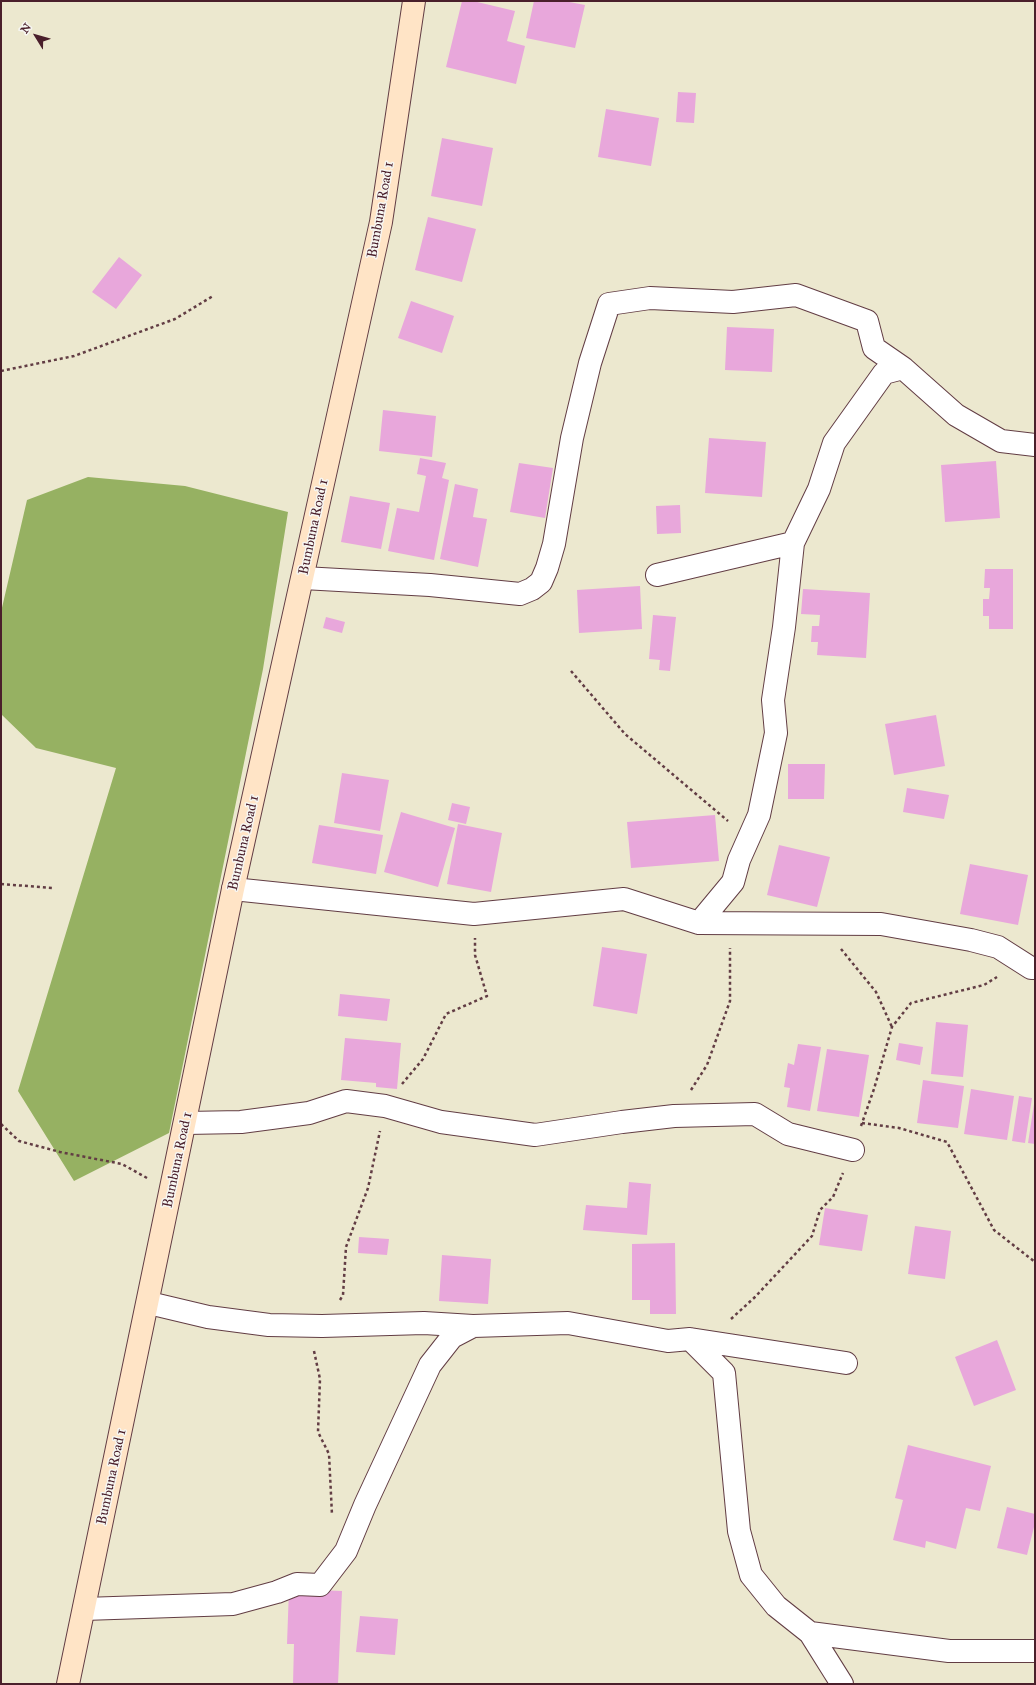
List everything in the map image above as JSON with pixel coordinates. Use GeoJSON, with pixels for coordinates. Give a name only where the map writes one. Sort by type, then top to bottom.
{"type":"FeatureCollection","features":[{"type":"Feature","properties":{"kind":"main road","name":"Bumbuna Road 1"},"geometry":{"type":"LineString","coordinates":[[68,1684],[149,1303],[170,1192],[186,1123],[233,889],[381,222],[414,1]]}},
{"type":"Feature","properties":{"kind":"street"},"geometry":{"type":"LineString","coordinates":[[303,578],[430,585],[520,594],[532,589],[541,582],[554,544],[572,438],[590,363],[609,304],[650,298],[734,302],[796,295],[867,321],[874,348],[903,368],[956,415],[1001,440],[1035,445]]}},
{"type":"Feature","properties":{"kind":"street"},"geometry":{"type":"LineString","coordinates":[[699,923],[733,882],[739,860],[759,815],[776,733],[772,700],[784,627],[793,543],[819,490],[834,443],[884,374],[903,368]]}},
{"type":"Feature","properties":{"kind":"street"},"geometry":{"type":"LineString","coordinates":[[657,575],[793,543]]}},
{"type":"Feature","properties":{"kind":"street"},"geometry":{"type":"LineString","coordinates":[[233,889],[474,914],[624,900],[699,923],[881,924],[971,940],[998,947],[1033,968]]}},
{"type":"Feature","properties":{"kind":"street"},"geometry":{"type":"LineString","coordinates":[[186,1123],[249,1121],[309,1112],[346,1101],[385,1106],[441,1122],[535,1136],[622,1122],[674,1116],[755,1114],[788,1134],[852,1150]]}},
{"type":"Feature","properties":{"kind":"street"},"geometry":{"type":"LineString","coordinates":[[149,1303],[208,1317],[269,1325],[322,1326],[424,1323],[473,1326],[568,1323],[668,1341],[690,1339],[846,1363]]}},
{"type":"Feature","properties":{"kind":"street"},"geometry":{"type":"LineString","coordinates":[[84,1609],[233,1604],[277,1592],[298,1584],[320,1584],[346,1551],[365,1505],[430,1365],[452,1337],[473,1326]]}},
{"type":"Feature","properties":{"kind":"street"},"geometry":{"type":"LineString","coordinates":[[690,1339],[724,1373],[738,1531],[751,1575],[776,1606],[810,1633],[842,1684]]}},
{"type":"Feature","properties":{"kind":"street"},"geometry":{"type":"LineString","coordinates":[[810,1633],[949,1651],[1035,1651]]}},
{"type":"Feature","properties":{"kind":"path"},"geometry":{"type":"LineString","coordinates":[[1,370],[74,356],[175,319],[213,296]]}},
{"type":"Feature","properties":{"kind":"path"},"geometry":{"type":"LineString","coordinates":[[571,671],[625,734],[727,820],[750,836]]}},
{"type":"Feature","properties":{"kind":"path"},"geometry":{"type":"LineString","coordinates":[[1,884],[53,888]]}},
{"type":"Feature","properties":{"kind":"path"},"geometry":{"type":"LineString","coordinates":[[385,1106],[422,1059],[446,1014],[487,996],[475,955],[474,914]]}},
{"type":"Feature","properties":{"kind":"path"},"geometry":{"type":"LineString","coordinates":[[674,1116],[707,1065],[730,1001],[730,948],[699,923]]}},
{"type":"Feature","properties":{"kind":"path"},"geometry":{"type":"LineString","coordinates":[[820,924],[876,992],[892,1027]]}},
{"type":"Feature","properties":{"kind":"path"},"geometry":{"type":"LineString","coordinates":[[729,1320],[755,1297],[812,1236],[820,1210],[833,1197],[852,1150],[874,1089],[892,1027],[911,1003],[984,986],[1007,970],[1033,968]]}},
{"type":"Feature","properties":{"kind":"path"},"geometry":{"type":"LineString","coordinates":[[862,1123],[899,1128],[947,1142],[994,1230],[1035,1262]]}},
{"type":"Feature","properties":{"kind":"path"},"geometry":{"type":"LineString","coordinates":[[1,1124],[19,1141],[60,1152],[122,1164],[170,1192]]}},
{"type":"Feature","properties":{"kind":"green space"},"geometry":{"type":"Polygon","coordinates":[[[88,477],[185,486],[288,512],[263,669],[169,1133],[74,1181],[18,1091],[116,768],[36,748],[1,714],[1,612],[27,500],[88,477]]]}},
{"type":"Feature","properties":{"kind":"building"},"geometry":{"type":"Polygon","coordinates":[[[462,1],[473,1],[515,11],[507,41],[525,46],[516,84],[446,67],[462,1]]]}},
{"type":"Feature","properties":{"kind":"building"},"geometry":{"type":"Polygon","coordinates":[[[534,1],[564,1],[585,5],[575,48],[526,38],[534,1]]]}},
{"type":"Feature","properties":{"kind":"building"},"geometry":{"type":"Polygon","coordinates":[[[678,92],[696,93],[694,123],[676,122],[678,92]]]}},
{"type":"Feature","properties":{"kind":"building"},"geometry":{"type":"Polygon","coordinates":[[[606,109],[659,118],[651,166],[598,157],[606,109]]]}},
{"type":"Feature","properties":{"kind":"building"},"geometry":{"type":"Polygon","coordinates":[[[442,138],[493,148],[482,206],[431,196],[442,138]]]}},
{"type":"Feature","properties":{"kind":"building"},"geometry":{"type":"Polygon","coordinates":[[[428,217],[476,229],[462,282],[415,270],[428,217]]]}},
{"type":"Feature","properties":{"kind":"building"},"geometry":{"type":"Polygon","coordinates":[[[119,257],[142,275],[116,309],[92,292],[119,257]]]}},
{"type":"Feature","properties":{"kind":"building"},"geometry":{"type":"Polygon","coordinates":[[[411,301],[454,316],[442,353],[398,338],[411,301]]]}},
{"type":"Feature","properties":{"kind":"building"},"geometry":{"type":"Polygon","coordinates":[[[727,327],[774,329],[772,372],[725,370],[727,327]]]}},
{"type":"Feature","properties":{"kind":"building"},"geometry":{"type":"Polygon","coordinates":[[[383,410],[436,416],[432,457],[379,451],[383,410]]]}},
{"type":"Feature","properties":{"kind":"building"},"geometry":{"type":"Polygon","coordinates":[[[709,438],[766,442],[762,497],[705,493],[709,438]]]}},
{"type":"Feature","properties":{"kind":"building"},"geometry":{"type":"Polygon","coordinates":[[[420,458],[446,463],[442,478],[449,480],[434,560],[388,551],[397,508],[419,512],[426,476],[417,474],[420,458]]]}},
{"type":"Feature","properties":{"kind":"building"},"geometry":{"type":"Polygon","coordinates":[[[996,461],[1000,518],[945,522],[941,465],[996,461]]]}},
{"type":"Feature","properties":{"kind":"building"},"geometry":{"type":"Polygon","coordinates":[[[519,463],[553,468],[545,518],[510,512],[519,463]]]}},
{"type":"Feature","properties":{"kind":"building"},"geometry":{"type":"Polygon","coordinates":[[[455,484],[478,489],[473,517],[487,519],[478,567],[440,559],[455,484]]]}},
{"type":"Feature","properties":{"kind":"building"},"geometry":{"type":"Polygon","coordinates":[[[350,496],[390,503],[381,549],[341,542],[350,496]]]}},
{"type":"Feature","properties":{"kind":"building"},"geometry":{"type":"Polygon","coordinates":[[[680,505],[681,533],[657,534],[656,506],[680,505]]]}},
{"type":"Feature","properties":{"kind":"building"},"geometry":{"type":"Polygon","coordinates":[[[985,569],[1013,569],[1013,629],[989,629],[989,616],[983,616],[983,599],[989,599],[990,588],[984,588],[985,569]]]}},
{"type":"Feature","properties":{"kind":"building"},"geometry":{"type":"Polygon","coordinates":[[[640,586],[642,629],[579,633],[577,590],[640,586]]]}},
{"type":"Feature","properties":{"kind":"building"},"geometry":{"type":"Polygon","coordinates":[[[803,589],[870,593],[866,658],[817,655],[818,642],[811,642],[812,626],[819,626],[820,615],[801,614],[803,589]]]}},
{"type":"Feature","properties":{"kind":"building"},"geometry":{"type":"Polygon","coordinates":[[[653,615],[676,617],[670,671],[659,670],[660,660],[649,659],[653,615]]]}},
{"type":"Feature","properties":{"kind":"building"},"geometry":{"type":"Polygon","coordinates":[[[326,617],[345,622],[342,633],[323,628],[326,617]]]}},
{"type":"Feature","properties":{"kind":"building"},"geometry":{"type":"Polygon","coordinates":[[[936,715],[945,766],[894,775],[885,724],[936,715]]]}},
{"type":"Feature","properties":{"kind":"building"},"geometry":{"type":"Polygon","coordinates":[[[788,764],[825,764],[824,799],[788,799],[788,764]]]}},
{"type":"Feature","properties":{"kind":"building"},"geometry":{"type":"Polygon","coordinates":[[[342,773],[389,780],[380,831],[334,823],[342,773]]]}},
{"type":"Feature","properties":{"kind":"building"},"geometry":{"type":"Polygon","coordinates":[[[907,788],[949,795],[944,819],[903,812],[907,788]]]}},
{"type":"Feature","properties":{"kind":"building"},"geometry":{"type":"Polygon","coordinates":[[[452,803],[470,807],[466,824],[448,820],[452,803]]]}},
{"type":"Feature","properties":{"kind":"building"},"geometry":{"type":"Polygon","coordinates":[[[401,812],[455,828],[438,887],[384,872],[401,812]]]}},
{"type":"Feature","properties":{"kind":"building"},"geometry":{"type":"Polygon","coordinates":[[[715,815],[719,861],[631,868],[627,822],[715,815]]]}},
{"type":"Feature","properties":{"kind":"building"},"geometry":{"type":"Polygon","coordinates":[[[458,824],[502,833],[491,892],[447,884],[458,824]]]}},
{"type":"Feature","properties":{"kind":"building"},"geometry":{"type":"Polygon","coordinates":[[[319,825],[383,835],[376,874],[312,863],[319,825]]]}},
{"type":"Feature","properties":{"kind":"building"},"geometry":{"type":"Polygon","coordinates":[[[779,845],[830,857],[817,907],[767,895],[779,845]]]}},
{"type":"Feature","properties":{"kind":"building"},"geometry":{"type":"Polygon","coordinates":[[[970,864],[1028,875],[1018,925],[960,914],[970,864]]]}},
{"type":"Feature","properties":{"kind":"building"},"geometry":{"type":"Polygon","coordinates":[[[602,947],[647,954],[637,1014],[593,1006],[602,947]]]}},
{"type":"Feature","properties":{"kind":"building"},"geometry":{"type":"Polygon","coordinates":[[[340,994],[390,999],[387,1021],[338,1016],[340,994]]]}},
{"type":"Feature","properties":{"kind":"building"},"geometry":{"type":"Polygon","coordinates":[[[936,1022],[968,1025],[963,1077],[931,1074],[936,1022]]]}},
{"type":"Feature","properties":{"kind":"building"},"geometry":{"type":"Polygon","coordinates":[[[345,1038],[401,1043],[397,1089],[376,1087],[376,1083],[341,1080],[345,1038]]]}},
{"type":"Feature","properties":{"kind":"building"},"geometry":{"type":"Polygon","coordinates":[[[899,1043],[923,1047],[920,1065],[896,1060],[899,1043]]]}},
{"type":"Feature","properties":{"kind":"building"},"geometry":{"type":"Polygon","coordinates":[[[798,1044],[821,1047],[810,1111],[787,1107],[790,1088],[784,1087],[788,1063],[794,1065],[798,1044]]]}},
{"type":"Feature","properties":{"kind":"building"},"geometry":{"type":"Polygon","coordinates":[[[827,1049],[869,1055],[859,1117],[817,1111],[827,1049]]]}},
{"type":"Feature","properties":{"kind":"building"},"geometry":{"type":"Polygon","coordinates":[[[923,1080],[964,1086],[958,1128],[917,1123],[923,1080]]]}},
{"type":"Feature","properties":{"kind":"building"},"geometry":{"type":"Polygon","coordinates":[[[971,1089],[1014,1096],[1007,1140],[964,1134],[971,1089]]]}},
{"type":"Feature","properties":{"kind":"building"},"geometry":{"type":"Polygon","coordinates":[[[1019,1096],[1032,1098],[1025,1143],[1012,1141],[1019,1096]]]}},
{"type":"Feature","properties":{"kind":"building"},"geometry":{"type":"Polygon","coordinates":[[[1035,1104],[1035,1144],[1028,1143],[1035,1104]]]}},
{"type":"Feature","properties":{"kind":"building"},"geometry":{"type":"Polygon","coordinates":[[[629,1182],[651,1184],[647,1235],[583,1230],[586,1205],[627,1208],[629,1182]]]}},
{"type":"Feature","properties":{"kind":"building"},"geometry":{"type":"Polygon","coordinates":[[[825,1208],[868,1215],[862,1251],[819,1245],[825,1208]]]}},
{"type":"Feature","properties":{"kind":"building"},"geometry":{"type":"Polygon","coordinates":[[[915,1226],[951,1231],[945,1279],[908,1274],[915,1226]]]}},
{"type":"Feature","properties":{"kind":"building"},"geometry":{"type":"Polygon","coordinates":[[[359,1237],[389,1239],[387,1255],[358,1253],[359,1237]]]}},
{"type":"Feature","properties":{"kind":"building"},"geometry":{"type":"Polygon","coordinates":[[[675,1243],[676,1314],[650,1314],[650,1300],[632,1300],[632,1244],[675,1243]]]}},
{"type":"Feature","properties":{"kind":"building"},"geometry":{"type":"Polygon","coordinates":[[[442,1255],[491,1259],[488,1304],[439,1301],[442,1255]]]}},
{"type":"Feature","properties":{"kind":"building"},"geometry":{"type":"Polygon","coordinates":[[[997,1340],[1016,1390],[974,1406],[955,1357],[997,1340]]]}},
{"type":"Feature","properties":{"kind":"building"},"geometry":{"type":"Polygon","coordinates":[[[908,1445],[991,1466],[980,1511],[966,1508],[956,1549],[926,1541],[925,1548],[893,1540],[903,1500],[895,1498],[908,1445]]]}},
{"type":"Feature","properties":{"kind":"building"},"geometry":{"type":"Polygon","coordinates":[[[1007,1507],[1035,1514],[1035,1523],[1027,1555],[997,1548],[1007,1507]]]}},
{"type":"Feature","properties":{"kind":"building"},"geometry":{"type":"Polygon","coordinates":[[[289,1589],[342,1591],[338,1684],[293,1684],[294,1644],[287,1644],[289,1589]]]}},
{"type":"Feature","properties":{"kind":"building"},"geometry":{"type":"Polygon","coordinates":[[[360,1616],[398,1619],[395,1655],[356,1652],[360,1616]]]}}]}
